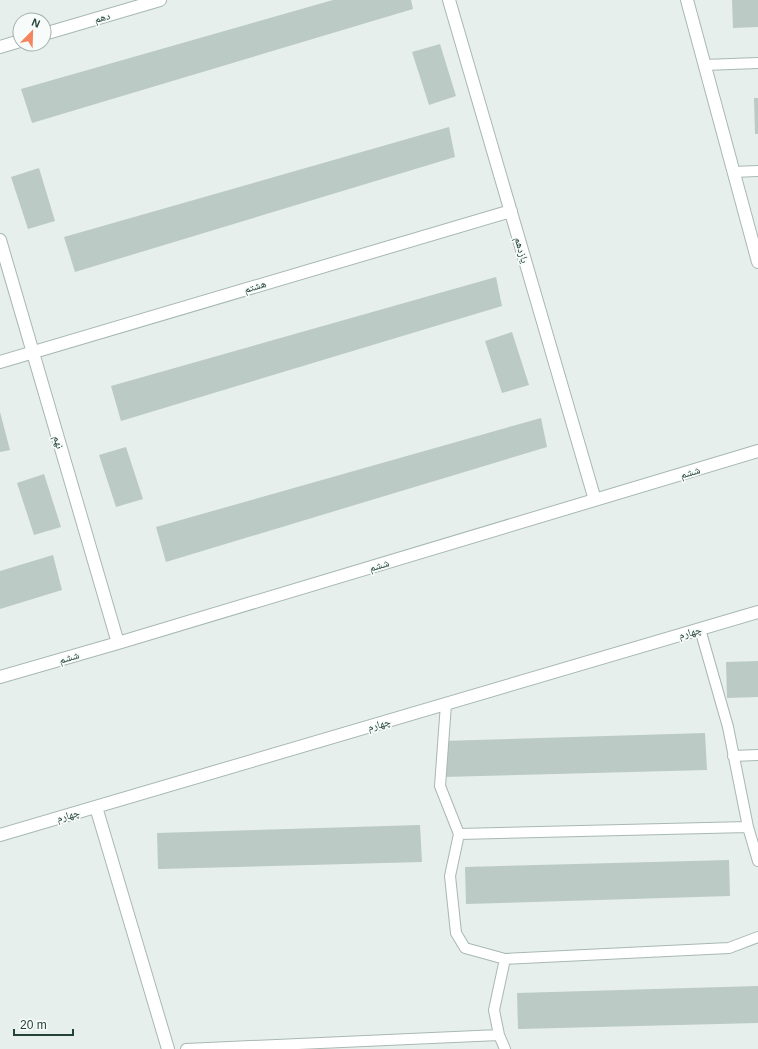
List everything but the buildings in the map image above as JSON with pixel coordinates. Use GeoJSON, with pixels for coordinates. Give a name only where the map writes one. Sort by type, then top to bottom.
{"type":"FeatureCollection","features":[{"type":"Feature","properties":{"kind":"street","name":"دهم"},"geometry":{"type":"LineString","coordinates":[[52,32],[160,0]]}},
{"type":"Feature","properties":{"kind":"street","name":"یازدهم"},"geometry":{"type":"LineString","coordinates":[[449,0],[595,500]]}},
{"type":"Feature","properties":{"kind":"street"},"geometry":{"type":"LineString","coordinates":[[686,0],[758,260]]}},
{"type":"Feature","properties":{"kind":"street"},"geometry":{"type":"LineString","coordinates":[[0,47],[12,43]]}},
{"type":"Feature","properties":{"kind":"street","name":"هشتم"},"geometry":{"type":"LineString","coordinates":[[0,362],[511,211]]}},
{"type":"Feature","properties":{"kind":"street","name":"نهم"},"geometry":{"type":"LineString","coordinates":[[0,240],[118,643]]}},
{"type":"Feature","properties":{"kind":"street","name":"ششم"},"geometry":{"type":"LineString","coordinates":[[0,677],[758,451]]}},
{"type":"Feature","properties":{"kind":"street","name":"چهارم"},"geometry":{"type":"LineString","coordinates":[[0,835],[758,612]]}},
{"type":"Feature","properties":{"kind":"street"},"geometry":{"type":"LineString","coordinates":[[96,807],[168,1049]]}},
{"type":"Feature","properties":{"kind":"lane"},"geometry":{"type":"LineString","coordinates":[[704,65],[758,63]]}},
{"type":"Feature","properties":{"kind":"lane"},"geometry":{"type":"LineString","coordinates":[[733,172],[758,171]]}},
{"type":"Feature","properties":{"kind":"lane"},"geometry":{"type":"LineString","coordinates":[[700,629],[728,727],[748,827],[758,861]]}},
{"type":"Feature","properties":{"kind":"lane"},"geometry":{"type":"LineString","coordinates":[[446,704],[440,786],[460,834],[450,876],[456,934],[465,948],[505,959],[728,948],[758,937]]}},
{"type":"Feature","properties":{"kind":"lane"},"geometry":{"type":"LineString","coordinates":[[733,756],[758,755]]}},
{"type":"Feature","properties":{"kind":"lane"},"geometry":{"type":"LineString","coordinates":[[460,834],[748,827]]}},
{"type":"Feature","properties":{"kind":"lane"},"geometry":{"type":"LineString","coordinates":[[505,959],[494,1010],[499,1035],[505,1049]]}},
{"type":"Feature","properties":{"kind":"lane"},"geometry":{"type":"LineString","coordinates":[[186,1049],[499,1035]]}}]}
